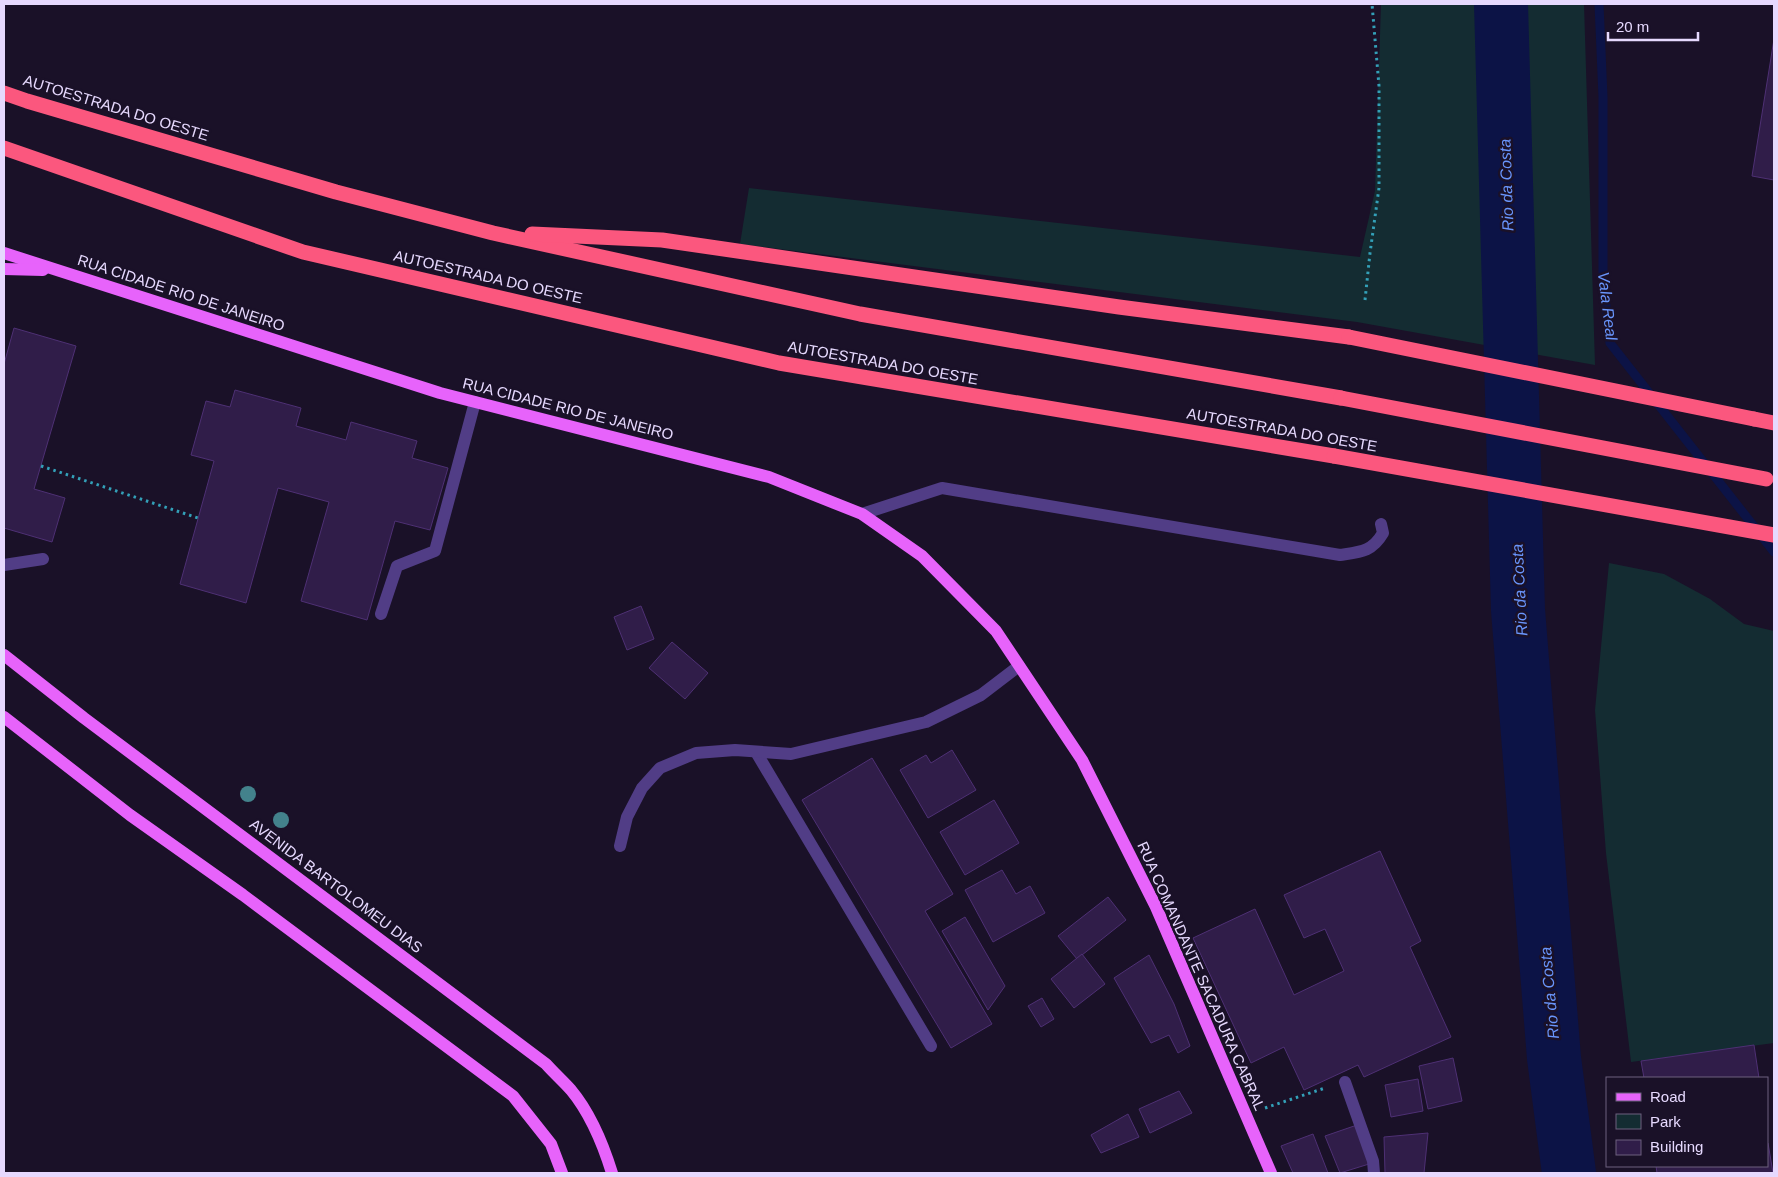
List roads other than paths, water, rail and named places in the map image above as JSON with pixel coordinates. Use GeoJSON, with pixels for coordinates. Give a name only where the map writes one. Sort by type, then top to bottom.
{"type":"FeatureCollection","features":[{"type":"Feature","properties":{"kind":"highway","name":"AUTOESTRADA DO OESTE"},"geometry":{"type":"LineString","coordinates":[[4,93],[336,192],[493,233],[860,314],[1341,398],[1770,479]]}},
{"type":"Feature","properties":{"kind":"highway","name":"AUTOESTRADA DO OESTE"},"geometry":{"type":"LineString","coordinates":[[4,148],[303,252],[779,363],[1334,456],[1774,535]]}},
{"type":"Feature","properties":{"kind":"highway"},"geometry":{"type":"LineString","coordinates":[[493,233],[662,240],[1119,307],[1349,337],[1774,423]]}},
{"type":"Feature","properties":{"kind":"main road","name":"RUA CIDADE RIO DE JANEIRO"},"geometry":{"type":"LineString","coordinates":[[4,253],[440,393],[769,477],[862,514],[922,556],[996,631],[1019,666]]}},
{"type":"Feature","properties":{"kind":"main road"},"geometry":{"type":"LineString","coordinates":[[4,269],[55,270]]}},
{"type":"Feature","properties":{"kind":"main road","name":"AVENIDA BARTOLOMEU DIAS"},"geometry":{"type":"LineString","coordinates":[[4,655],[92,724],[546,1064],[571,1090],[590,1119],[604,1146],[612,1173]]}},
{"type":"Feature","properties":{"kind":"main road","name":"RUA COMANDANTE SACADURA CABRAL"},"geometry":{"type":"LineString","coordinates":[[1019,666],[1082,760],[1156,907],[1271,1173]]}},
{"type":"Feature","properties":{"kind":"main road"},"geometry":{"type":"LineString","coordinates":[[4,717],[130,815],[243,895],[513,1096],[551,1144],[562,1173]]}},
{"type":"Feature","properties":{"kind":"street"},"geometry":{"type":"LineString","coordinates":[[381,614],[397,566],[435,551],[475,402]]}},
{"type":"Feature","properties":{"kind":"street"},"geometry":{"type":"LineString","coordinates":[[862,514],[942,488],[1340,555],[1364,551],[1377,543],[1384,533],[1381,524]]}},
{"type":"Feature","properties":{"kind":"street"},"geometry":{"type":"LineString","coordinates":[[4,565],[43,559]]}},
{"type":"Feature","properties":{"kind":"street"},"geometry":{"type":"LineString","coordinates":[[620,846],[630,810],[642,788],[660,768],[696,753],[734,750],[791,754],[926,722],[981,695],[1019,666]]}},
{"type":"Feature","properties":{"kind":"street"},"geometry":{"type":"LineString","coordinates":[[756,752],[931,1046]]}},
{"type":"Feature","properties":{"kind":"street"},"geometry":{"type":"LineString","coordinates":[[1345,1082],[1373,1161],[1374,1173]]}},
{"type":"Feature","properties":{"kind":"waterway","name":"Rio da Costa"},"geometry":{"type":"LineString","coordinates":[[1501,4],[1518,610],[1554,1058],[1569,1173]]}},
{"type":"Feature","properties":{"kind":"waterway","name":"Vala Real"},"geometry":{"type":"LineString","coordinates":[[1599,4],[1603,97],[1603,278],[1610,343],[1774,552]]}}]}
